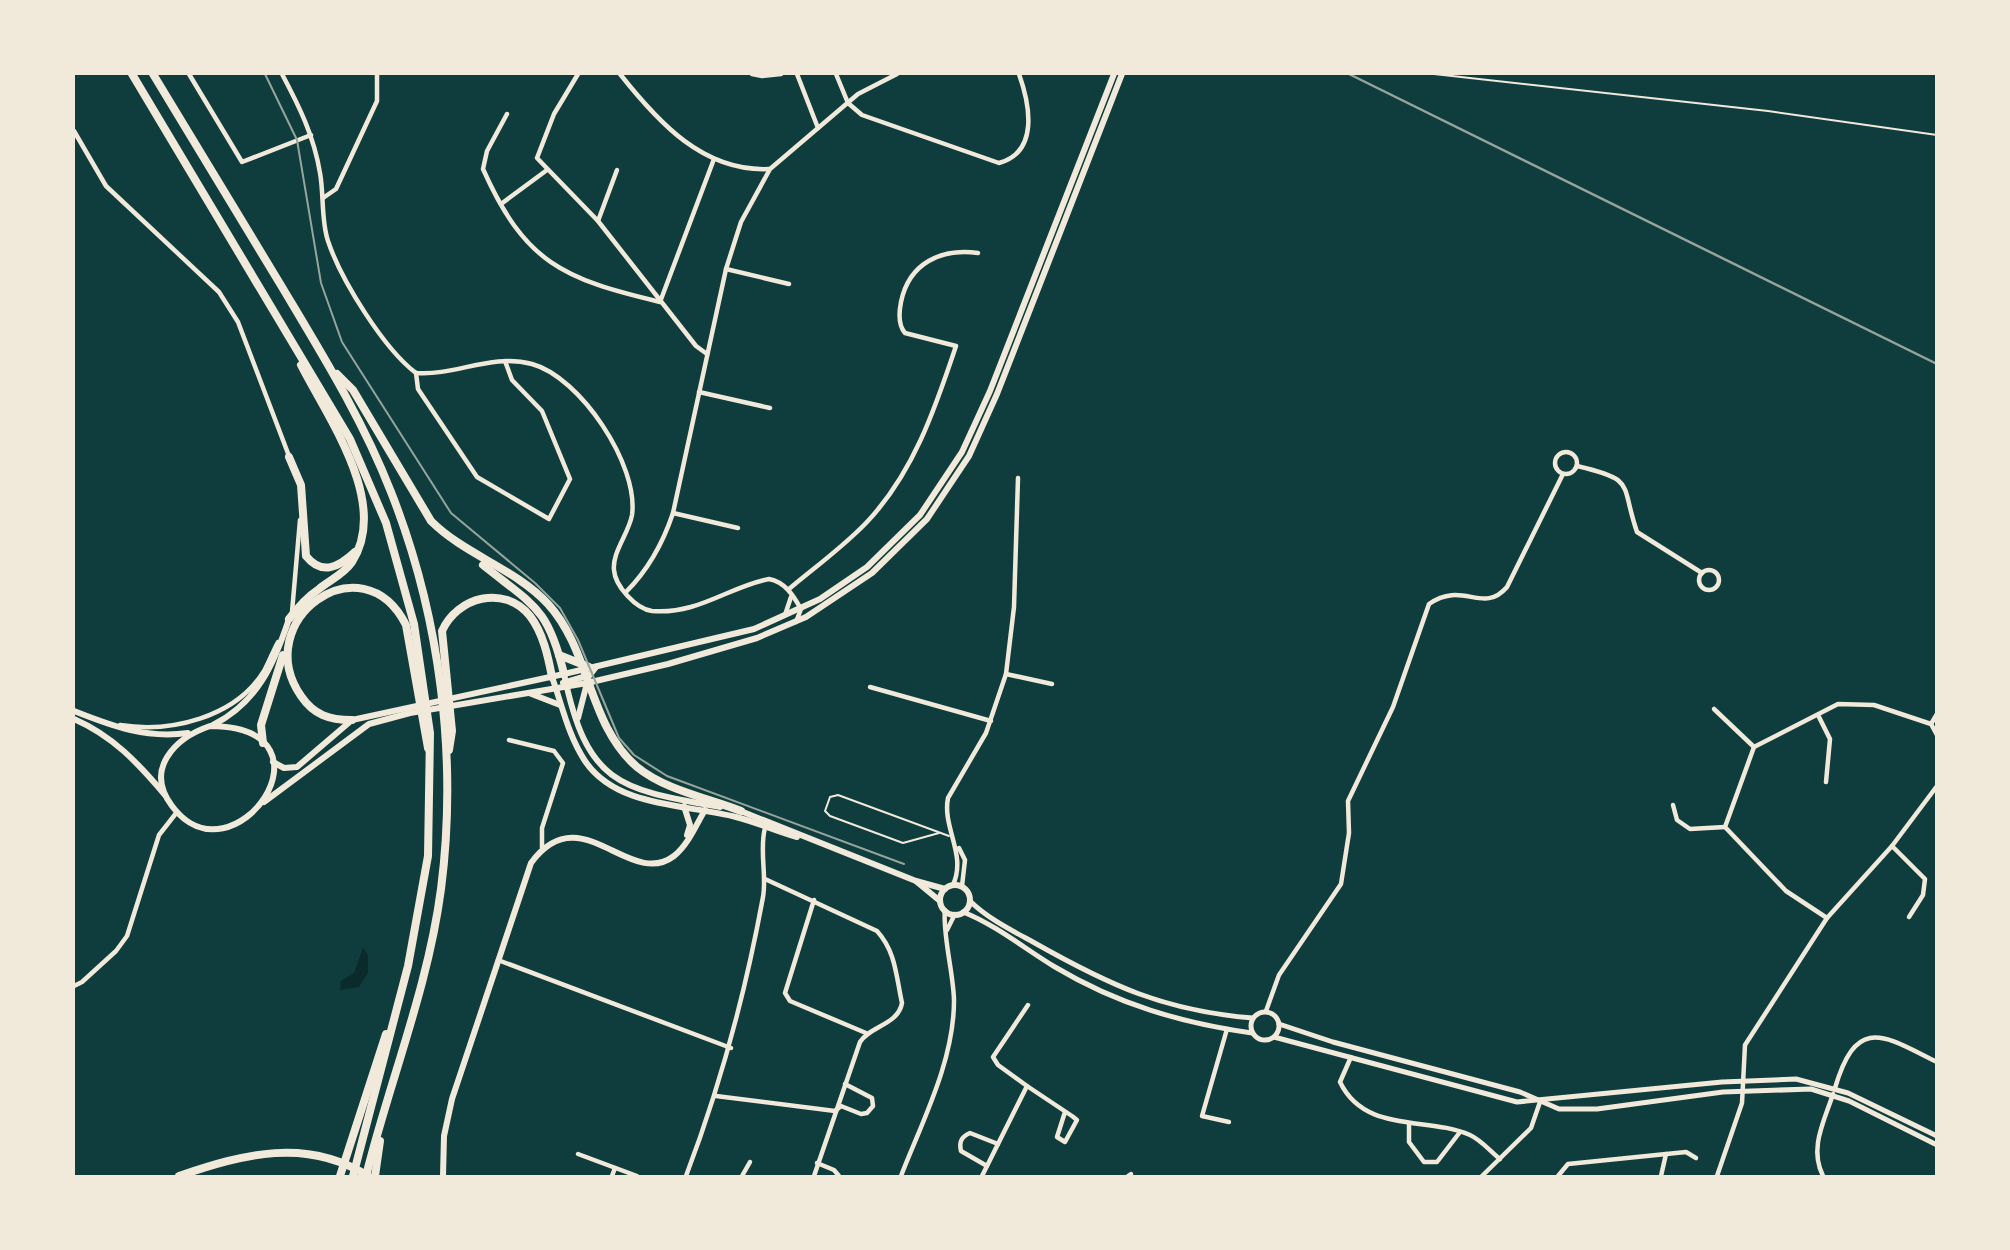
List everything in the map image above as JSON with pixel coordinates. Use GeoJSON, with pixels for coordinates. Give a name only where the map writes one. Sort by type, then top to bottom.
{"type":"FeatureCollection","features":[{"type":"Feature","properties":{"kind":"highway"},"geometry":{"type":"LineString","coordinates":[[132,74],[258,281],[365,470],[395,550],[414,624],[431,757],[428,856],[418,921],[353,1177]]}},
{"type":"Feature","properties":{"kind":"highway"},"geometry":{"type":"LineString","coordinates":[[153,74],[331,368],[375,454],[396,506],[419,580],[442,676]]}},
{"type":"Feature","properties":{"kind":"highway"},"geometry":{"type":"LineString","coordinates":[[258,281],[355,474],[366,514],[360,547],[342,573],[301,604],[289,619]]}},
{"type":"Feature","properties":{"kind":"highway"},"geometry":{"type":"LineString","coordinates":[[331,368],[353,390],[431,521],[539,609],[548,622],[565,681]]}},
{"type":"Feature","properties":{"kind":"highway"},"geometry":{"type":"LineString","coordinates":[[289,457],[303,498],[306,556],[320,568],[328,569],[335,567],[360,547]]}},
{"type":"Feature","properties":{"kind":"highway"},"geometry":{"type":"LineString","coordinates":[[445,535],[534,591],[563,623],[615,742],[639,768],[668,784],[741,811]]}},
{"type":"Feature","properties":{"kind":"highway"},"geometry":{"type":"LineString","coordinates":[[262,743],[261,725],[288,642],[296,622],[320,596],[344,588],[370,590],[386,597],[398,610],[406,625],[421,680]]}},
{"type":"Feature","properties":{"kind":"highway"},"geometry":{"type":"LineString","coordinates":[[179,1177],[262,1153],[302,1152],[336,1160],[367,1177],[418,1002],[436,923],[445,858],[448,731],[441,642],[448,618],[463,605],[495,597],[511,601],[530,617],[543,643],[554,682]]}},
{"type":"Feature","properties":{"kind":"highway"},"geometry":{"type":"LineString","coordinates":[[288,642],[286,659],[289,676],[305,702],[328,718],[352,720]]}},
{"type":"Feature","properties":{"kind":"highway"},"geometry":{"type":"LineString","coordinates":[[559,655],[593,667]]}},
{"type":"Feature","properties":{"kind":"highway"},"geometry":{"type":"LineString","coordinates":[[340,1177],[398,1001]]}},
{"type":"Feature","properties":{"kind":"highway"},"geometry":{"type":"LineString","coordinates":[[375,1177],[384,1117]]}},
{"type":"Feature","properties":{"kind":"main road"},"geometry":{"type":"LineString","coordinates":[[74,719],[106,735],[123,748],[165,795],[177,813],[200,826],[220,827],[245,819],[369,724],[530,691],[565,681],[593,667],[754,629],[801,609],[839,587],[895,542],[943,485],[962,452],[990,391],[1114,74]]}},
{"type":"Feature","properties":{"kind":"main road"},"geometry":{"type":"LineString","coordinates":[[273,762],[284,768],[297,767],[352,720],[554,682],[587,682],[668,664],[757,638],[795,622],[844,594],[901,547],[927,519],[956,478],[989,413],[1122,74]]}},
{"type":"Feature","properties":{"kind":"main road"},"geometry":{"type":"LineString","coordinates":[[74,711],[116,729],[150,735],[190,733],[210,726],[231,715],[258,690],[277,654],[289,619]]}},
{"type":"Feature","properties":{"kind":"main road"},"geometry":{"type":"LineString","coordinates":[[565,681],[577,720],[601,766],[627,787],[647,794],[741,811],[916,881],[945,889]]}},
{"type":"Feature","properties":{"kind":"main road"},"geometry":{"type":"LineString","coordinates":[[554,682],[574,740],[596,774],[625,793],[738,817],[765,828],[822,844]]}},
{"type":"Feature","properties":{"kind":"main road"},"geometry":{"type":"LineString","coordinates":[[577,720],[587,682]]}},
{"type":"Feature","properties":{"kind":"main road"},"geometry":{"type":"LineString","coordinates":[[530,691],[560,705]]}},
{"type":"Feature","properties":{"kind":"main road"},"geometry":{"type":"LineString","coordinates":[[210,726],[242,729],[262,743],[273,762],[273,782],[264,803]]}},
{"type":"Feature","properties":{"kind":"main road"},"geometry":{"type":"LineString","coordinates":[[165,795],[163,767],[167,756],[190,733]]}},
{"type":"Feature","properties":{"kind":"main road"},"geometry":{"type":"LineString","coordinates":[[684,806],[690,825],[684,844]]}},
{"type":"Feature","properties":{"kind":"main road"},"geometry":{"type":"LineString","coordinates":[[443,1177],[444,1136],[452,1099],[531,863],[542,848],[556,839],[574,837],[640,861],[660,862],[673,856],[684,844],[705,810]]}},
{"type":"Feature","properties":{"kind":"main road"},"geometry":{"type":"LineString","coordinates":[[916,881],[940,901],[945,910],[955,914],[963,912],[970,901],[968,892],[962,886],[953,885],[945,889],[940,901]]}},
{"type":"Feature","properties":{"kind":"street"},"geometry":{"type":"LineString","coordinates":[[189,74],[242,162],[311,135]]}},
{"type":"Feature","properties":{"kind":"street"},"geometry":{"type":"LineString","coordinates":[[282,74],[305,117],[311,135],[323,198],[327,240],[343,271],[395,355],[416,373],[418,388],[477,477],[549,519],[555,513],[570,479],[542,411],[512,380],[505,361]]}},
{"type":"Feature","properties":{"kind":"street"},"geometry":{"type":"LineString","coordinates":[[323,198],[336,189],[377,102],[377,74]]}},
{"type":"Feature","properties":{"kind":"street"},"geometry":{"type":"LineString","coordinates":[[578,74],[537,158],[598,221],[696,346],[708,354]]}},
{"type":"Feature","properties":{"kind":"street"},"geometry":{"type":"LineString","coordinates":[[620,74],[665,125],[686,143],[714,159],[746,170],[770,169]]}},
{"type":"Feature","properties":{"kind":"street"},"geometry":{"type":"LineString","coordinates":[[752,74],[780,74]]}},
{"type":"Feature","properties":{"kind":"street"},"geometry":{"type":"LineString","coordinates":[[797,74],[818,128]]}},
{"type":"Feature","properties":{"kind":"street"},"geometry":{"type":"LineString","coordinates":[[836,74],[848,103],[862,115],[999,163],[1019,153],[1025,142],[1029,106],[1019,74]]}},
{"type":"Feature","properties":{"kind":"street"},"geometry":{"type":"LineString","coordinates":[[881,74],[883,80]]}},
{"type":"Feature","properties":{"kind":"street"},"geometry":{"type":"LineString","coordinates":[[626,592],[664,540],[673,513],[726,269],[741,222],[770,169],[848,103],[897,74]]}},
{"type":"Feature","properties":{"kind":"street"},"geometry":{"type":"LineString","coordinates":[[507,114],[487,151],[483,169],[516,230],[536,253],[559,268],[580,278],[660,302]]}},
{"type":"Feature","properties":{"kind":"street"},"geometry":{"type":"LineString","coordinates":[[74,131],[106,186],[141,223],[219,292],[238,321],[289,457],[300,512],[295,594],[289,619],[263,672],[243,694],[226,706],[190,722],[163,729],[105,723]]}},
{"type":"Feature","properties":{"kind":"street"},"geometry":{"type":"LineString","coordinates":[[660,302],[714,159]]}},
{"type":"Feature","properties":{"kind":"street"},"geometry":{"type":"LineString","coordinates":[[501,204],[547,170]]}},
{"type":"Feature","properties":{"kind":"street"},"geometry":{"type":"LineString","coordinates":[[598,221],[617,170]]}},
{"type":"Feature","properties":{"kind":"street"},"geometry":{"type":"LineString","coordinates":[[788,590],[865,524],[908,468],[956,346],[905,333],[901,329],[900,306],[905,283],[920,264],[933,257],[957,250],[978,253]]}},
{"type":"Feature","properties":{"kind":"street"},"geometry":{"type":"LineString","coordinates":[[726,269],[789,284]]}},
{"type":"Feature","properties":{"kind":"street"},"geometry":{"type":"LineString","coordinates":[[416,373],[505,361],[543,368],[569,385],[589,406],[618,456],[631,490],[632,514],[613,567],[614,575],[638,606],[652,611],[718,600],[769,579],[778,581],[788,590],[801,609],[795,622]]}},
{"type":"Feature","properties":{"kind":"street"},"geometry":{"type":"LineString","coordinates":[[699,392],[770,408]]}},
{"type":"Feature","properties":{"kind":"street"},"geometry":{"type":"LineString","coordinates":[[1563,474],[1555,463],[1561,454],[1572,454],[1577,466],[1615,478],[1629,495],[1637,532],[1702,573]]}},
{"type":"Feature","properties":{"kind":"street"},"geometry":{"type":"LineString","coordinates":[[1563,474],[1573,472],[1577,466]]}},
{"type":"Feature","properties":{"kind":"street"},"geometry":{"type":"LineString","coordinates":[[1266,1012],[1279,975],[1341,884],[1349,833],[1348,801],[1393,707],[1429,604],[1442,595],[1453,593],[1487,600],[1499,596],[1507,587],[1563,474]]}},
{"type":"Feature","properties":{"kind":"street"},"geometry":{"type":"LineString","coordinates":[[962,886],[965,860],[957,846],[946,811],[948,798],[991,721],[1006,674],[1014,607],[1018,478]]}},
{"type":"Feature","properties":{"kind":"street"},"geometry":{"type":"LineString","coordinates":[[673,513],[738,528]]}},
{"type":"Feature","properties":{"kind":"street"},"geometry":{"type":"LineString","coordinates":[[1709,570],[1717,574],[1719,579],[1715,587],[1709,589],[1701,585],[1702,573],[1709,570]]}},
{"type":"Feature","properties":{"kind":"street"},"geometry":{"type":"LineString","coordinates":[[785,615],[791,596]]}},
{"type":"Feature","properties":{"kind":"street"},"geometry":{"type":"LineString","coordinates":[[1006,674],[1052,684]]}},
{"type":"Feature","properties":{"kind":"street"},"geometry":{"type":"LineString","coordinates":[[870,687],[991,721]]}},
{"type":"Feature","properties":{"kind":"street"},"geometry":{"type":"LineString","coordinates":[[1725,827],[1754,747],[1838,704],[1874,705],[1931,724],[1937,735]]}},
{"type":"Feature","properties":{"kind":"street"},"geometry":{"type":"LineString","coordinates":[[1714,709],[1754,747]]}},
{"type":"Feature","properties":{"kind":"street"},"geometry":{"type":"LineString","coordinates":[[1931,724],[1937,714]]}},
{"type":"Feature","properties":{"kind":"street"},"geometry":{"type":"LineString","coordinates":[[1818,715],[1830,739],[1826,782]]}},
{"type":"Feature","properties":{"kind":"street"},"geometry":{"type":"LineString","coordinates":[[509,740],[554,751],[563,763],[542,828],[542,848]]}},
{"type":"Feature","properties":{"kind":"street"},"geometry":{"type":"LineString","coordinates":[[1717,1177],[1742,1103],[1745,1045],[1827,918],[1892,846],[1937,786]]}},
{"type":"Feature","properties":{"kind":"street"},"geometry":{"type":"LineString","coordinates":[[1673,805],[1677,820],[1690,829],[1725,827],[1786,891],[1827,918]]}},
{"type":"Feature","properties":{"kind":"street"},"geometry":{"type":"LineString","coordinates":[[74,986],[116,951],[127,936],[159,835],[177,813]]}},
{"type":"Feature","properties":{"kind":"street"},"geometry":{"type":"LineString","coordinates":[[686,1177],[731,1048],[765,879],[765,828]]}},
{"type":"Feature","properties":{"kind":"street"},"geometry":{"type":"LineString","coordinates":[[953,885],[958,866],[957,846]]}},
{"type":"Feature","properties":{"kind":"street"},"geometry":{"type":"LineString","coordinates":[[1892,846],[1925,879],[1923,895],[1909,917]]}},
{"type":"Feature","properties":{"kind":"street"},"geometry":{"type":"LineString","coordinates":[[765,879],[814,900],[877,931],[888,943],[893,955],[900,1011],[875,1030],[866,1032],[790,1001],[785,993],[814,900]]}},
{"type":"Feature","properties":{"kind":"street"},"geometry":{"type":"LineString","coordinates":[[970,901],[1001,924],[1125,990],[1191,1011],[1253,1018],[1266,1012],[1275,1015],[1279,1024],[1274,1037]]}},
{"type":"Feature","properties":{"kind":"street"},"geometry":{"type":"LineString","coordinates":[[901,1177],[945,1061],[954,1003],[945,910]]}},
{"type":"Feature","properties":{"kind":"street"},"geometry":{"type":"LineString","coordinates":[[963,912],[1062,971],[1127,1004],[1177,1020],[1252,1033],[1262,1040],[1274,1037],[1316,1047],[1517,1102],[1743,1086],[1834,1091],[1937,1144]]}},
{"type":"Feature","properties":{"kind":"street"},"geometry":{"type":"LineString","coordinates":[[947,931],[955,914]]}},
{"type":"Feature","properties":{"kind":"street"},"geometry":{"type":"LineString","coordinates":[[498,960],[731,1048]]}},
{"type":"Feature","properties":{"kind":"street"},"geometry":{"type":"LineString","coordinates":[[1028,1005],[993,1057],[998,1065],[1077,1120],[1065,1142],[1057,1137],[1065,1112]]}},
{"type":"Feature","properties":{"kind":"street"},"geometry":{"type":"LineString","coordinates":[[1252,1033],[1253,1018]]}},
{"type":"Feature","properties":{"kind":"street"},"geometry":{"type":"LineString","coordinates":[[1279,1024],[1520,1092],[1559,1109],[1579,1110],[1796,1079],[1834,1091],[1937,1136]]}},
{"type":"Feature","properties":{"kind":"street"},"geometry":{"type":"LineString","coordinates":[[1227,1029],[1202,1116],[1229,1122]]}},
{"type":"Feature","properties":{"kind":"street"},"geometry":{"type":"LineString","coordinates":[[814,1177],[835,1111],[866,1032]]}},
{"type":"Feature","properties":{"kind":"street"},"geometry":{"type":"LineString","coordinates":[[1823,1177],[1816,1155],[1816,1143],[1850,1050],[1867,1037],[1884,1036],[1937,1062]]}},
{"type":"Feature","properties":{"kind":"street"},"geometry":{"type":"LineString","coordinates":[[1316,1047],[1319,1037]]}},
{"type":"Feature","properties":{"kind":"street"},"geometry":{"type":"LineString","coordinates":[[1351,1057],[1340,1082],[1344,1091],[1370,1112],[1409,1124],[1460,1132],[1471,1136],[1500,1159]]}},
{"type":"Feature","properties":{"kind":"street"},"geometry":{"type":"LineString","coordinates":[[716,1096],[835,1111],[841,1107],[861,1114],[867,1113],[873,1106],[872,1098],[845,1084]]}},
{"type":"Feature","properties":{"kind":"street"},"geometry":{"type":"LineString","coordinates":[[982,1177],[1027,1086]]}},
{"type":"Feature","properties":{"kind":"street"},"geometry":{"type":"LineString","coordinates":[[1482,1177],[1531,1128],[1540,1102]]}},
{"type":"Feature","properties":{"kind":"street"},"geometry":{"type":"LineString","coordinates":[[1409,1124],[1409,1142],[1424,1162],[1437,1162],[1460,1132]]}},
{"type":"Feature","properties":{"kind":"street"},"geometry":{"type":"LineString","coordinates":[[987,1166],[961,1151],[960,1143],[964,1136],[970,1133],[998,1144]]}},
{"type":"Feature","properties":{"kind":"street"},"geometry":{"type":"LineString","coordinates":[[1558,1177],[1568,1164],[1686,1152],[1696,1158]]}},
{"type":"Feature","properties":{"kind":"street"},"geometry":{"type":"LineString","coordinates":[[578,1154],[637,1177]]}},
{"type":"Feature","properties":{"kind":"street"},"geometry":{"type":"LineString","coordinates":[[1661,1177],[1666,1154]]}},
{"type":"Feature","properties":{"kind":"street"},"geometry":{"type":"LineString","coordinates":[[742,1177],[751,1162]]}},
{"type":"Feature","properties":{"kind":"street"},"geometry":{"type":"LineString","coordinates":[[817,1163],[834,1170],[839,1177]]}},
{"type":"Feature","properties":{"kind":"street"},"geometry":{"type":"LineString","coordinates":[[612,1177],[615,1168]]}},
{"type":"Feature","properties":{"kind":"lane"},"geometry":{"type":"LineString","coordinates":[[1434,74],[1819,117],[1937,135]]}},
{"type":"Feature","properties":{"kind":"lane"},"geometry":{"type":"LineString","coordinates":[[939,833],[903,843],[830,816],[825,804],[830,797],[838,795],[954,838]]}},
{"type":"Feature","properties":{"kind":"water"},"geometry":{"type":"Polygon","coordinates":[[[363,948],[368,955],[368,973],[359,987],[340,990],[341,981],[354,973],[363,948]]]}},
{"type":"Feature","properties":{"kind":"tram line"},"geometry":{"type":"LineString","coordinates":[[265,74],[297,140],[321,283],[342,342],[451,513],[535,583],[560,608],[578,640],[619,738],[634,755],[667,776],[904,864]]}},
{"type":"Feature","properties":{"kind":"railway"},"geometry":{"type":"LineString","coordinates":[[1349,74],[1937,364]]}}]}
